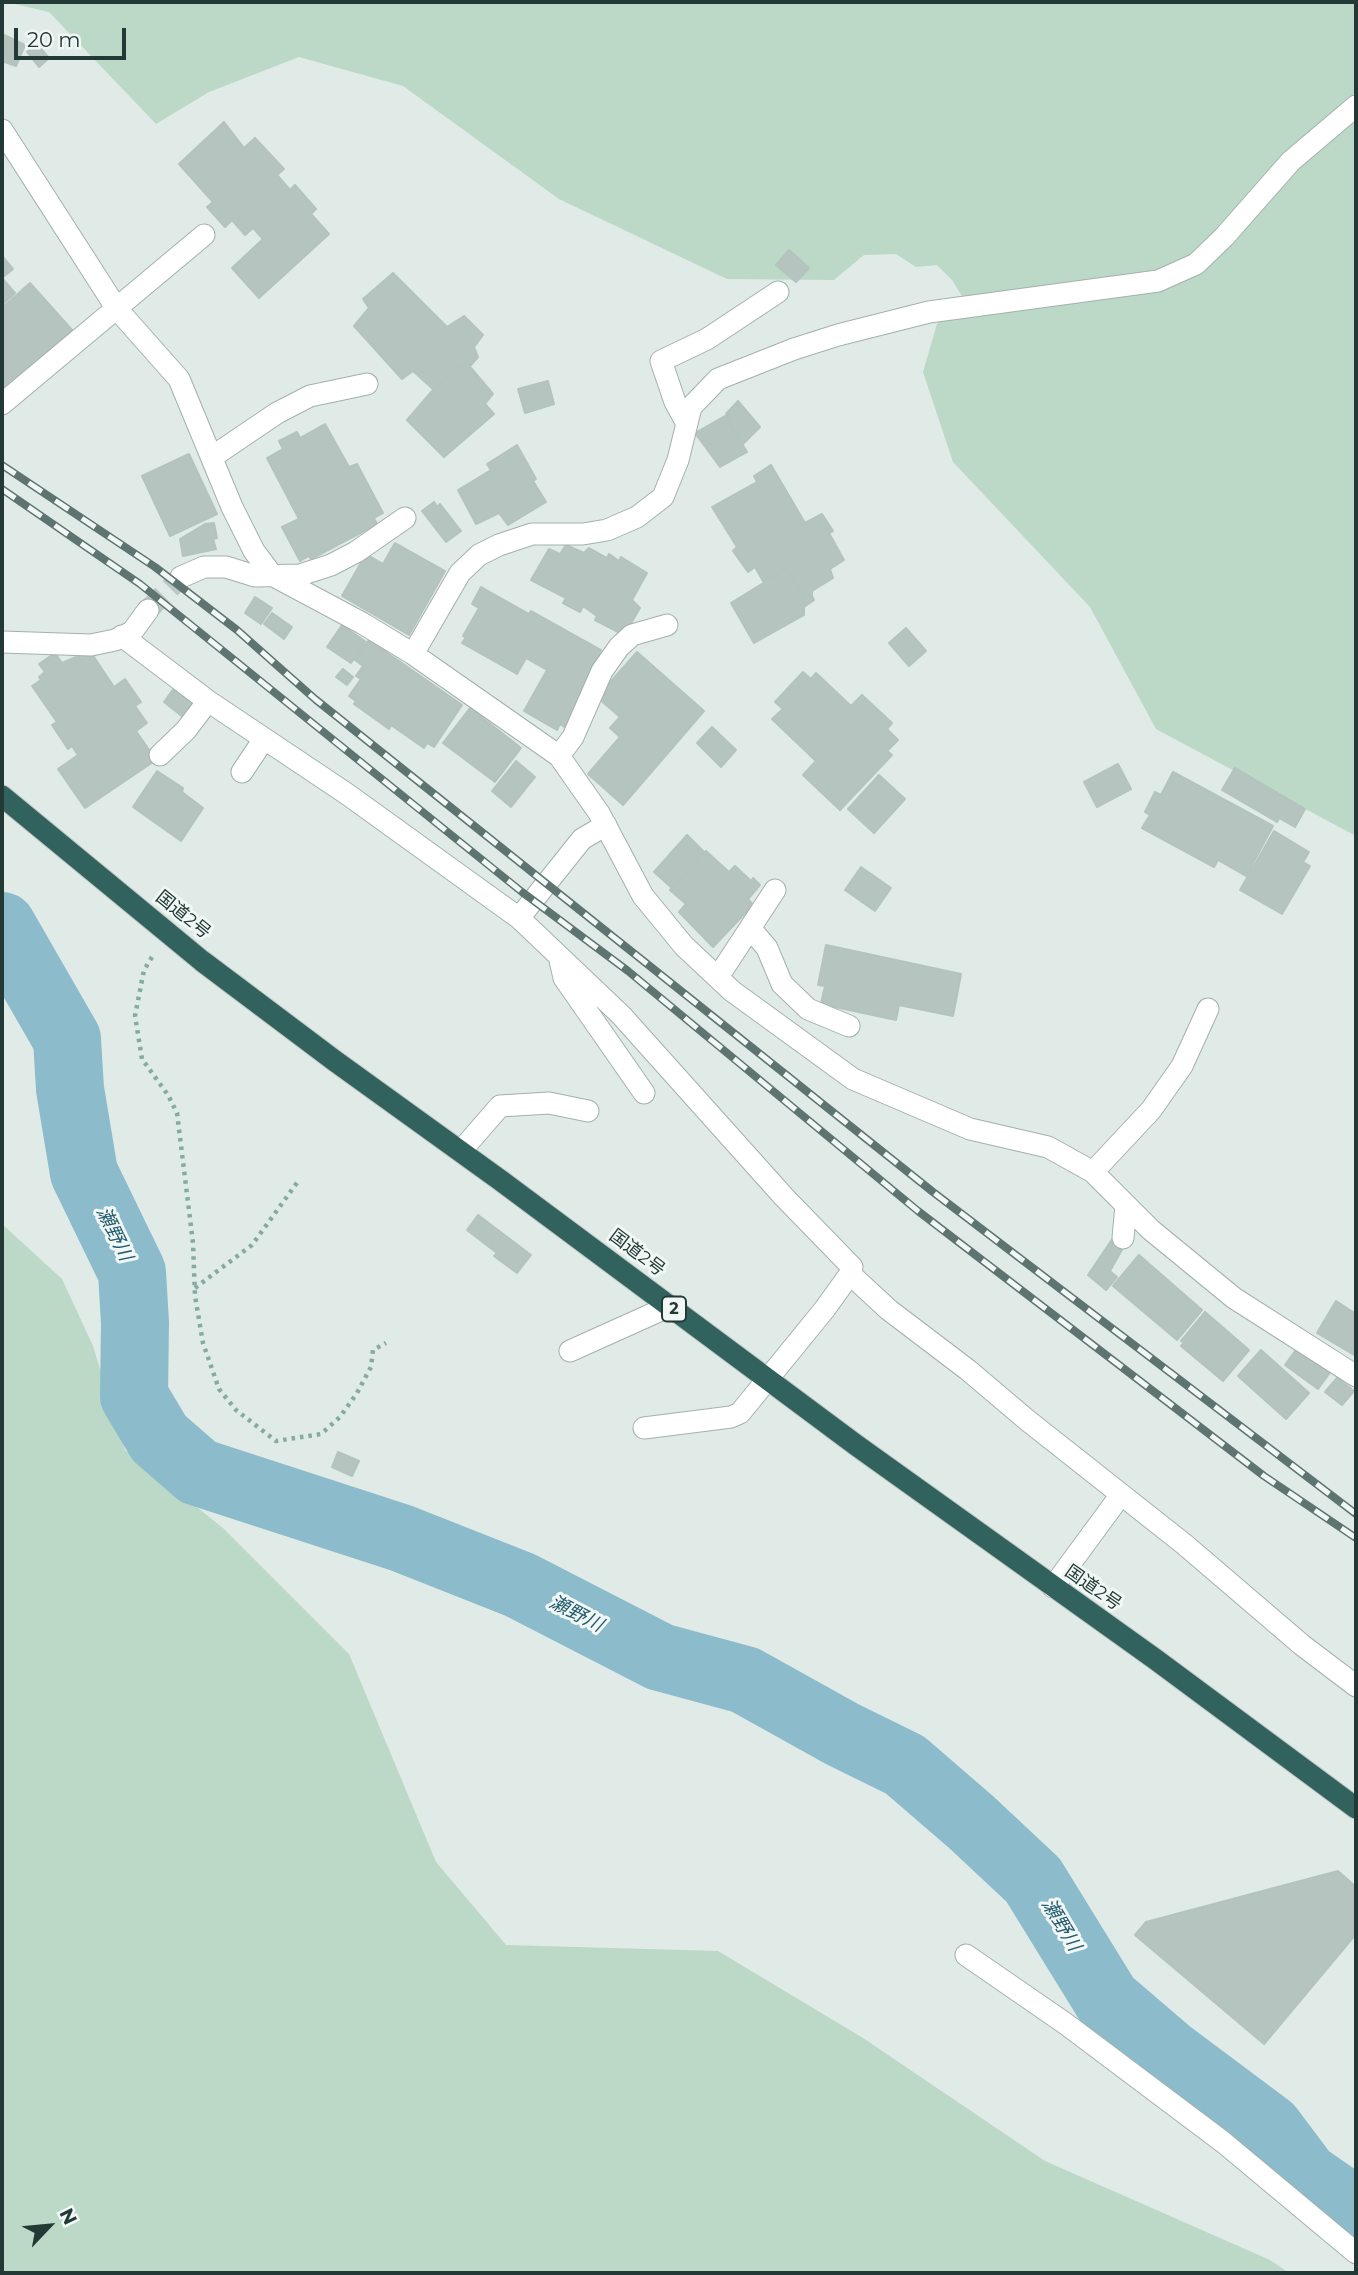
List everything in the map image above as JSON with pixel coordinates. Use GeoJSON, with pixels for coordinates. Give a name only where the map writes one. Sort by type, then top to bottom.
{"type":"FeatureCollection","features":[{"type":"Feature","properties":{"kind":"highway","name":"国道2号"},"geometry":{"type":"LineString","coordinates":[[2,796],[168,933],[335,1061],[1356,1808]]}},
{"type":"Feature","properties":{"kind":"street"},"geometry":{"type":"LineString","coordinates":[[413,654],[460,573],[479,555],[532,534],[583,534],[607,530],[637,517],[663,498],[678,460],[691,407],[718,379],[838,335],[929,312],[1158,281],[1196,264],[1234,227],[1291,161],[1356,106]]}},
{"type":"Feature","properties":{"kind":"street"},"geometry":{"type":"LineString","coordinates":[[2,130],[117,309],[179,379],[237,518],[254,551],[272,576],[362,623],[413,654],[559,756],[606,825],[643,895],[684,946],[732,991],[853,1079],[970,1129],[1048,1147],[1093,1172],[1151,1230],[1234,1298],[1356,1376]]}},
{"type":"Feature","properties":{"kind":"street"},"geometry":{"type":"LineString","coordinates":[[2,404],[204,235]]}},
{"type":"Feature","properties":{"kind":"street"},"geometry":{"type":"LineString","coordinates":[[686,422],[661,361],[707,340],[778,292]]}},
{"type":"Feature","properties":{"kind":"street"},"geometry":{"type":"LineString","coordinates":[[212,457],[277,413],[310,396],[367,384]]}},
{"type":"Feature","properties":{"kind":"street"},"geometry":{"type":"LineString","coordinates":[[181,577],[204,567],[226,567],[255,576],[300,575],[331,565],[356,552],[405,518]]}},
{"type":"Feature","properties":{"kind":"street"},"geometry":{"type":"LineString","coordinates":[[2,642],[91,645],[132,632],[148,610]]}},
{"type":"Feature","properties":{"kind":"street"},"geometry":{"type":"LineString","coordinates":[[559,756],[573,737],[602,671],[619,647],[632,635],[667,625]]}},
{"type":"Feature","properties":{"kind":"street"},"geometry":{"type":"LineString","coordinates":[[122,636],[208,701],[347,794],[519,918],[659,1054],[784,1197],[852,1267],[850,1274],[824,1310],[740,1413],[730,1417],[644,1428]]}},
{"type":"Feature","properties":{"kind":"street"},"geometry":{"type":"LineString","coordinates":[[160,754],[186,730],[208,701]]}},
{"type":"Feature","properties":{"kind":"street"},"geometry":{"type":"LineString","coordinates":[[242,772],[264,739]]}},
{"type":"Feature","properties":{"kind":"street"},"geometry":{"type":"LineString","coordinates":[[519,918],[582,839],[606,825]]}},
{"type":"Feature","properties":{"kind":"street"},"geometry":{"type":"LineString","coordinates":[[718,977],[775,890]]}},
{"type":"Feature","properties":{"kind":"street"},"geometry":{"type":"LineString","coordinates":[[750,928],[767,948],[782,985],[808,1009],[849,1026]]}},
{"type":"Feature","properties":{"kind":"street"},"geometry":{"type":"LineString","coordinates":[[559,954],[564,978],[643,1093]]}},
{"type":"Feature","properties":{"kind":"street"},"geometry":{"type":"LineString","coordinates":[[1093,1172],[1151,1110],[1182,1066],[1208,1009]]}},
{"type":"Feature","properties":{"kind":"street"},"geometry":{"type":"LineString","coordinates":[[461,1151],[500,1106],[549,1103],[588,1111]]}},
{"type":"Feature","properties":{"kind":"street"},"geometry":{"type":"LineString","coordinates":[[1123,1238],[1126,1205]]}},
{"type":"Feature","properties":{"kind":"street"},"geometry":{"type":"LineString","coordinates":[[850,1274],[889,1310],[968,1370],[1120,1496],[1184,1544],[1302,1645],[1356,1686]]}},
{"type":"Feature","properties":{"kind":"street"},"geometry":{"type":"LineString","coordinates":[[570,1351],[670,1306]]}},
{"type":"Feature","properties":{"kind":"street"},"geometry":{"type":"LineString","coordinates":[[1053,1587],[1120,1496]]}},
{"type":"Feature","properties":{"kind":"street"},"geometry":{"type":"LineString","coordinates":[[966,1955],[1066,2025],[1223,2142],[1356,2253]]}},
{"type":"Feature","properties":{"kind":"path"},"geometry":{"type":"LineString","coordinates":[[168,933],[144,970],[135,1016],[142,1059],[177,1113],[203,1343],[219,1389],[236,1410],[276,1441],[321,1434],[340,1417],[358,1393],[371,1367],[373,1350],[386,1343]]}},
{"type":"Feature","properties":{"kind":"path"},"geometry":{"type":"LineString","coordinates":[[195,1288],[252,1245],[299,1180]]}},
{"type":"Feature","properties":{"kind":"green space"},"geometry":{"type":"Polygon","coordinates":[[[6,2],[1356,2],[1356,836],[1156,729],[1090,607],[953,462],[923,372],[937,324],[962,296],[952,280],[937,265],[916,267],[896,254],[864,255],[834,280],[727,279],[559,199],[403,86],[299,57],[209,92],[156,124],[49,12],[6,2]]]}},
{"type":"Feature","properties":{"kind":"green space"},"geometry":{"type":"Polygon","coordinates":[[[2,1224],[62,1279],[93,1346],[125,1450],[223,1528],[349,1654],[436,1862],[506,1945],[718,1951],[863,2038],[1045,2161],[1270,2260],[1289,2273],[2,2273],[2,1224]]]}},
{"type":"Feature","properties":{"kind":"building"},"geometry":{"type":"Polygon","coordinates":[[[2,34],[25,45],[16,66],[2,61],[2,34]]]}},
{"type":"Feature","properties":{"kind":"building"},"geometry":{"type":"Polygon","coordinates":[[[37,44],[49,58],[39,67],[27,52],[37,44]]]}},
{"type":"Feature","properties":{"kind":"building"},"geometry":{"type":"Polygon","coordinates":[[[224,122],[244,148],[255,138],[284,169],[277,175],[290,190],[295,185],[316,209],[311,214],[329,234],[259,298],[232,268],[263,239],[253,228],[245,235],[232,220],[225,227],[207,207],[213,202],[179,164],[224,122]]]}},
{"type":"Feature","properties":{"kind":"building"},"geometry":{"type":"Polygon","coordinates":[[[789,250],[809,268],[796,282],[776,265],[789,250]]]}},
{"type":"Feature","properties":{"kind":"building"},"geometry":{"type":"Polygon","coordinates":[[[2,256],[13,269],[2,278],[2,256]]]}},
{"type":"Feature","properties":{"kind":"building"},"geometry":{"type":"Polygon","coordinates":[[[393,273],[447,327],[464,316],[483,335],[474,347],[478,357],[471,365],[467,361],[433,389],[413,371],[402,379],[354,326],[369,308],[363,299],[393,273]]]}},
{"type":"Feature","properties":{"kind":"building"},"geometry":{"type":"Polygon","coordinates":[[[2,278],[15,293],[2,305],[2,278]]]}},
{"type":"Feature","properties":{"kind":"building"},"geometry":{"type":"Polygon","coordinates":[[[30,283],[72,330],[2,391],[2,308],[30,283]]]}},
{"type":"Feature","properties":{"kind":"building"},"geometry":{"type":"Polygon","coordinates":[[[466,362],[493,394],[485,404],[494,414],[444,457],[407,420],[433,390],[466,362]]]}},
{"type":"Feature","properties":{"kind":"building"},"geometry":{"type":"Polygon","coordinates":[[[548,381],[554,404],[525,413],[518,389],[548,381]]]}},
{"type":"Feature","properties":{"kind":"building"},"geometry":{"type":"Polygon","coordinates":[[[738,401],[760,427],[743,444],[726,414],[738,401]]]}},
{"type":"Feature","properties":{"kind":"building"},"geometry":{"type":"Polygon","coordinates":[[[725,416],[747,452],[720,467],[695,433],[725,416]]]}},
{"type":"Feature","properties":{"kind":"building"},"geometry":{"type":"Polygon","coordinates":[[[325,424],[349,467],[357,464],[383,513],[374,518],[377,524],[311,559],[309,556],[300,561],[282,527],[299,519],[267,458],[283,449],[279,441],[297,432],[300,438],[325,424]]]}},
{"type":"Feature","properties":{"kind":"building"},"geometry":{"type":"Polygon","coordinates":[[[517,445],[546,502],[508,525],[499,513],[476,524],[458,490],[491,470],[487,464],[517,445]]]}},
{"type":"Feature","properties":{"kind":"building"},"geometry":{"type":"Polygon","coordinates":[[[189,454],[217,514],[170,536],[142,476],[189,454]]]}},
{"type":"Feature","properties":{"kind":"building"},"geometry":{"type":"Polygon","coordinates":[[[771,465],[805,523],[822,514],[833,531],[829,533],[844,560],[830,569],[833,578],[812,591],[812,595],[805,597],[786,568],[763,581],[755,567],[748,572],[733,551],[737,547],[712,507],[757,482],[754,476],[771,465]]]}},
{"type":"Feature","properties":{"kind":"building"},"geometry":{"type":"Polygon","coordinates":[[[434,502],[437,507],[440,504],[461,531],[446,542],[422,511],[434,502]]]}},
{"type":"Feature","properties":{"kind":"building"},"geometry":{"type":"Polygon","coordinates":[[[214,523],[217,538],[213,539],[216,549],[183,556],[180,539],[205,524],[214,523]]]}},
{"type":"Feature","properties":{"kind":"building"},"geometry":{"type":"Polygon","coordinates":[[[395,543],[445,571],[409,635],[342,596],[366,554],[383,564],[395,543]]]}},
{"type":"Feature","properties":{"kind":"building"},"geometry":{"type":"Polygon","coordinates":[[[566,545],[584,553],[589,548],[607,558],[609,554],[619,561],[621,557],[647,573],[632,600],[640,608],[624,635],[595,620],[597,616],[583,606],[580,612],[563,603],[566,598],[531,580],[549,549],[560,554],[566,545]]]}},
{"type":"Feature","properties":{"kind":"building"},"geometry":{"type":"Polygon","coordinates":[[[786,569],[805,597],[812,596],[814,600],[804,607],[804,615],[754,643],[731,603],[786,569]]]}},
{"type":"Feature","properties":{"kind":"building"},"geometry":{"type":"Polygon","coordinates":[[[481,587],[601,650],[599,655],[603,657],[566,728],[560,724],[557,730],[524,711],[547,670],[526,658],[517,674],[462,643],[466,637],[463,636],[479,608],[472,604],[481,587]]]}},
{"type":"Feature","properties":{"kind":"building"},"geometry":{"type":"Polygon","coordinates":[[[255,597],[272,608],[261,624],[245,613],[255,597]]]}},
{"type":"Feature","properties":{"kind":"building"},"geometry":{"type":"Polygon","coordinates":[[[272,613],[292,627],[284,639],[264,624],[272,613]]]}},
{"type":"Feature","properties":{"kind":"building"},"geometry":{"type":"Polygon","coordinates":[[[342,625],[366,642],[351,663],[327,647],[342,625]]]}},
{"type":"Feature","properties":{"kind":"building"},"geometry":{"type":"Polygon","coordinates":[[[906,628],[926,651],[909,666],[889,643],[906,628]]]}},
{"type":"Feature","properties":{"kind":"building"},"geometry":{"type":"Polygon","coordinates":[[[371,637],[388,649],[386,652],[462,705],[434,747],[427,743],[424,748],[391,725],[389,729],[354,704],[356,701],[349,696],[361,679],[356,676],[363,666],[355,660],[371,637]]]}},
{"type":"Feature","properties":{"kind":"building"},"geometry":{"type":"Polygon","coordinates":[[[90,651],[114,687],[125,679],[141,702],[135,706],[147,723],[136,731],[156,760],[85,808],[58,769],[78,755],[72,746],[68,749],[52,725],[57,722],[32,686],[41,680],[39,677],[45,672],[39,664],[55,653],[62,663],[90,651]]]}},
{"type":"Feature","properties":{"kind":"building"},"geometry":{"type":"Polygon","coordinates":[[[637,652],[704,711],[623,805],[588,774],[620,737],[610,728],[620,717],[597,697],[637,652]]]}},
{"type":"Feature","properties":{"kind":"building"},"geometry":{"type":"Polygon","coordinates":[[[343,669],[353,677],[347,685],[336,677],[343,669]]]}},
{"type":"Feature","properties":{"kind":"building"},"geometry":{"type":"Polygon","coordinates":[[[803,672],[811,679],[816,673],[851,706],[862,695],[892,723],[887,729],[898,740],[887,751],[892,755],[840,810],[803,775],[816,761],[772,719],[783,709],[775,702],[803,672]]]}},
{"type":"Feature","properties":{"kind":"building"},"geometry":{"type":"Polygon","coordinates":[[[177,684],[196,699],[183,717],[164,702],[177,684]]]}},
{"type":"Feature","properties":{"kind":"building"},"geometry":{"type":"Polygon","coordinates":[[[470,708],[521,748],[495,782],[443,743],[470,708]]]}},
{"type":"Feature","properties":{"kind":"building"},"geometry":{"type":"Polygon","coordinates":[[[712,727],[736,750],[721,767],[697,743],[712,727]]]}},
{"type":"Feature","properties":{"kind":"building"},"geometry":{"type":"Polygon","coordinates":[[[516,761],[535,777],[511,807],[492,791],[516,761]]]}},
{"type":"Feature","properties":{"kind":"building"},"geometry":{"type":"Polygon","coordinates":[[[1118,764],[1131,789],[1097,807],[1084,782],[1118,764]]]}},
{"type":"Feature","properties":{"kind":"building"},"geometry":{"type":"Polygon","coordinates":[[[1235,768],[1305,809],[1295,827],[1279,818],[1277,822],[1222,790],[1235,768]]]}},
{"type":"Feature","properties":{"kind":"building"},"geometry":{"type":"Polygon","coordinates":[[[157,771],[183,788],[182,792],[203,808],[181,841],[133,807],[157,771]]]}},
{"type":"Feature","properties":{"kind":"building"},"geometry":{"type":"Polygon","coordinates":[[[1173,772],[1273,826],[1246,876],[1218,860],[1214,867],[1142,828],[1150,815],[1145,812],[1155,792],[1161,795],[1173,772]]]}},
{"type":"Feature","properties":{"kind":"building"},"geometry":{"type":"Polygon","coordinates":[[[879,775],[905,799],[874,833],[848,809],[879,775]]]}},
{"type":"Feature","properties":{"kind":"building"},"geometry":{"type":"Polygon","coordinates":[[[1274,831],[1309,852],[1303,862],[1310,866],[1282,914],[1240,890],[1274,831]]]}},
{"type":"Feature","properties":{"kind":"building"},"geometry":{"type":"Polygon","coordinates":[[[687,835],[704,852],[672,888],[654,872],[687,835]]]}},
{"type":"Feature","properties":{"kind":"building"},"geometry":{"type":"Polygon","coordinates":[[[706,851],[729,872],[735,866],[751,881],[753,878],[760,885],[748,899],[753,905],[713,947],[679,912],[686,904],[670,890],[706,851]]]}},
{"type":"Feature","properties":{"kind":"building"},"geometry":{"type":"Polygon","coordinates":[[[861,867],[891,888],[875,911],[845,890],[861,867]]]}},
{"type":"Feature","properties":{"kind":"building"},"geometry":{"type":"Polygon","coordinates":[[[826,945],[961,974],[953,1016],[899,1005],[896,1020],[821,1004],[825,986],[818,985],[826,945]]]}},
{"type":"Feature","properties":{"kind":"building"},"geometry":{"type":"Polygon","coordinates":[[[478,1215],[531,1255],[517,1273],[494,1256],[497,1253],[467,1230],[478,1215]]]}},
{"type":"Feature","properties":{"kind":"building"},"geometry":{"type":"Polygon","coordinates":[[[1113,1238],[1124,1246],[1110,1271],[1117,1277],[1106,1290],[1088,1275],[1113,1238]]]}},
{"type":"Feature","properties":{"kind":"building"},"geometry":{"type":"Polygon","coordinates":[[[1139,1255],[1202,1310],[1177,1340],[1113,1286],[1139,1255]]]}},
{"type":"Feature","properties":{"kind":"building"},"geometry":{"type":"Polygon","coordinates":[[[1336,1301],[1356,1314],[1356,1356],[1317,1333],[1336,1301]]]}},
{"type":"Feature","properties":{"kind":"building"},"geometry":{"type":"Polygon","coordinates":[[[1205,1312],[1249,1350],[1223,1381],[1181,1346],[1184,1343],[1181,1341],[1205,1312]]]}},
{"type":"Feature","properties":{"kind":"building"},"geometry":{"type":"Polygon","coordinates":[[[1298,1347],[1331,1371],[1318,1389],[1285,1365],[1298,1347]]]}},
{"type":"Feature","properties":{"kind":"building"},"geometry":{"type":"Polygon","coordinates":[[[1261,1350],[1309,1393],[1286,1419],[1238,1376],[1261,1350]]]}},
{"type":"Feature","properties":{"kind":"building"},"geometry":{"type":"Polygon","coordinates":[[[1337,1378],[1354,1391],[1342,1405],[1325,1392],[1337,1378]]]}},
{"type":"Feature","properties":{"kind":"building"},"geometry":{"type":"Polygon","coordinates":[[[338,1452],[359,1461],[352,1476],[332,1467],[338,1452]]]}},
{"type":"Feature","properties":{"kind":"building"},"geometry":{"type":"Polygon","coordinates":[[[1338,1871],[1356,1887],[1356,1934],[1264,2044],[1135,1935],[1146,1922],[1338,1871]]]}},
{"type":"Feature","properties":{"kind":"waterway","name":"瀬野川"},"geometry":{"type":"LineString","coordinates":[[2,926],[67,1039],[70,1089],[84,1173],[132,1272],[135,1323],[134,1396],[159,1438],[198,1472],[401,1538],[520,1585],[660,1657],[745,1680],[842,1734],[905,1765],[1033,1880],[1107,2000],[1170,2054],[1269,2128],[1305,2176],[1356,2211]]}},
{"type":"Feature","properties":{"kind":"tunnel"},"geometry":{"type":"LineString","coordinates":[[148,610],[181,577]]}},
{"type":"Feature","properties":{"kind":"railway"},"geometry":{"type":"LineString","coordinates":[[2,465],[155,567],[237,630],[315,699],[933,1192],[1356,1514]]}},
{"type":"Feature","properties":{"kind":"railway"},"geometry":{"type":"LineString","coordinates":[[2,489],[140,584],[522,892],[628,971],[918,1211],[1264,1476],[1356,1538]]}}]}
